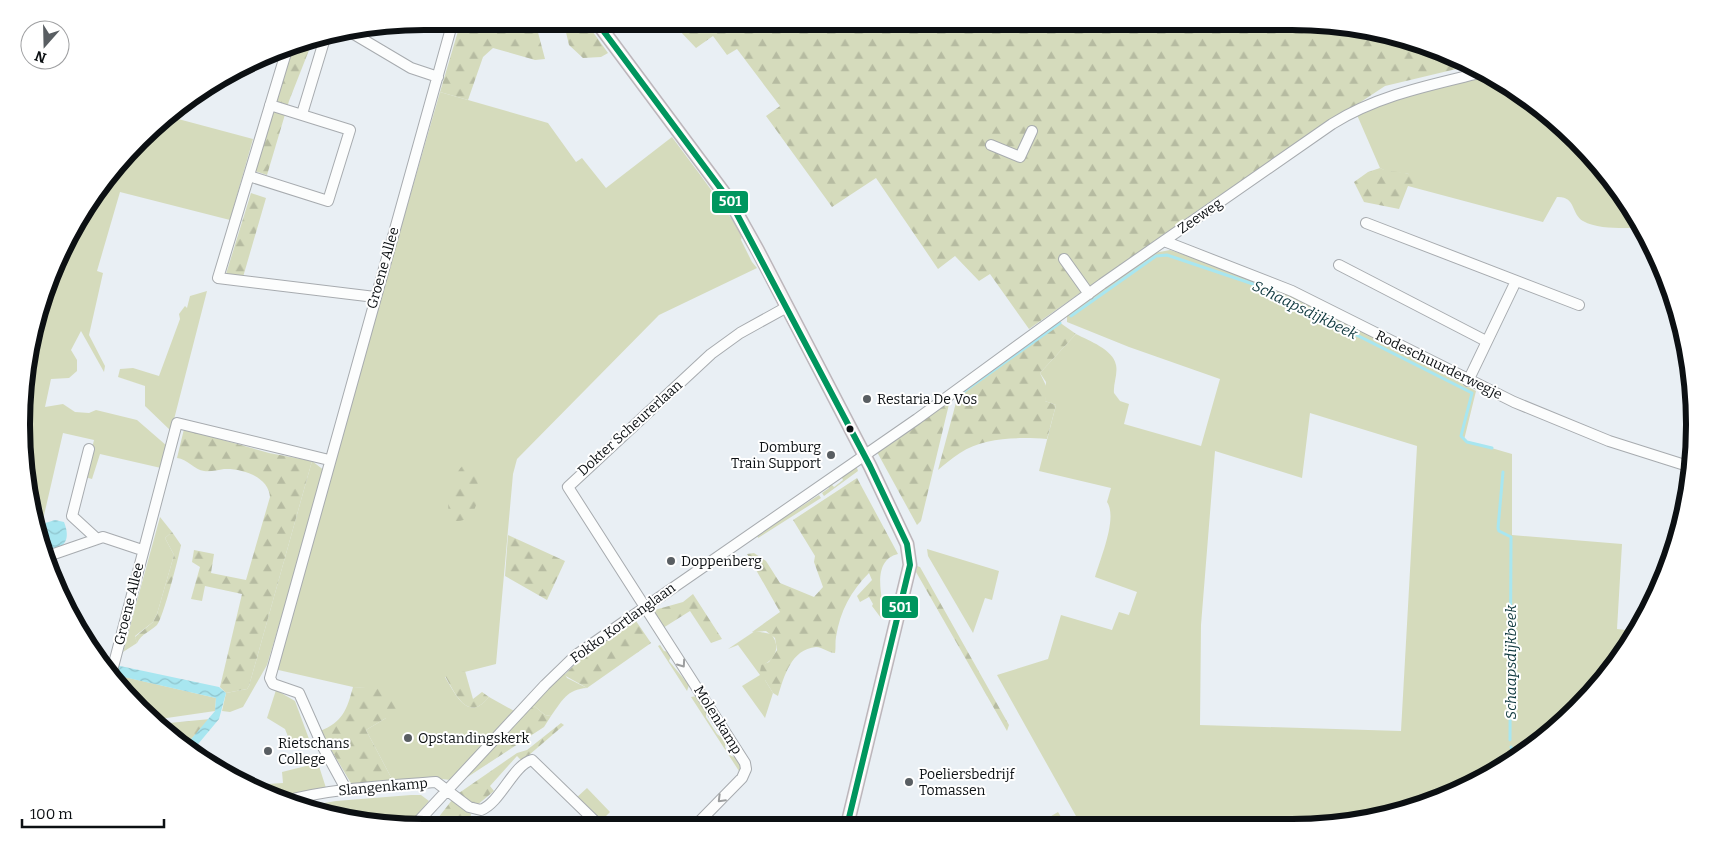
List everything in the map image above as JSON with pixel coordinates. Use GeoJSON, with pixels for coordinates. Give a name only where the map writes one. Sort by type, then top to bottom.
{"type":"FeatureCollection","features":[{"type":"Feature","properties":{"kind":"main road"},"geometry":{"type":"LineString","coordinates":[[603,30],[730,201],[863,455],[907,544],[910,565],[849,819]]}},
{"type":"Feature","properties":{"kind":"street","name":"Groene Allee"},"geometry":{"type":"LineString","coordinates":[[346,789],[323,747],[299,693],[272,684],[270,678],[329,460],[451,30]]}},
{"type":"Feature","properties":{"kind":"street"},"geometry":{"type":"LineString","coordinates":[[357,36],[411,68],[438,77]]}},
{"type":"Feature","properties":{"kind":"street"},"geometry":{"type":"LineString","coordinates":[[302,114],[324,43]]}},
{"type":"Feature","properties":{"kind":"street"},"geometry":{"type":"LineString","coordinates":[[285,56],[218,278],[375,297]]}},
{"type":"Feature","properties":{"kind":"street","name":"Zeeweg"},"geometry":{"type":"LineString","coordinates":[[863,455],[917,419],[1164,241],[1355,109],[1389,96],[1473,75]]}},
{"type":"Feature","properties":{"kind":"street"},"geometry":{"type":"LineString","coordinates":[[249,176],[328,200],[350,130],[270,105]]}},
{"type":"Feature","properties":{"kind":"street"},"geometry":{"type":"LineString","coordinates":[[991,145],[1020,157],[1032,131]]}},
{"type":"Feature","properties":{"kind":"street"},"geometry":{"type":"LineString","coordinates":[[1366,224],[1516,282],[1579,304]]}},
{"type":"Feature","properties":{"kind":"street","name":"Rodeschuurderwegje"},"geometry":{"type":"LineString","coordinates":[[1164,241],[1174,247],[1292,290],[1468,381],[1609,441],[1684,465]]}},
{"type":"Feature","properties":{"kind":"street"},"geometry":{"type":"LineString","coordinates":[[1064,259],[1089,294]]}},
{"type":"Feature","properties":{"kind":"street"},"geometry":{"type":"LineString","coordinates":[[1340,265],[1486,341]]}},
{"type":"Feature","properties":{"kind":"street"},"geometry":{"type":"LineString","coordinates":[[1468,381],[1516,282]]}},
{"type":"Feature","properties":{"kind":"street","name":"Dokter Scheurerlaan"},"geometry":{"type":"LineString","coordinates":[[644,607],[568,486],[711,354],[740,333],[786,307]]}},
{"type":"Feature","properties":{"kind":"street","name":"Groene Allee"},"geometry":{"type":"LineString","coordinates":[[114,664],[142,550],[177,423],[329,460]]}},
{"type":"Feature","properties":{"kind":"street"},"geometry":{"type":"LineString","coordinates":[[89,449],[72,516],[97,539]]}},
{"type":"Feature","properties":{"kind":"street","name":"Fokko Kortlanglaan"},"geometry":{"type":"LineString","coordinates":[[422,819],[545,685],[576,655],[863,455]]}},
{"type":"Feature","properties":{"kind":"street","name":"Groene Allee"},"geometry":{"type":"LineString","coordinates":[[52,555],[103,537],[142,550]]}},
{"type":"Feature","properties":{"kind":"street","name":"Molenkamp"},"geometry":{"type":"LineString","coordinates":[[644,607],[745,763],[746,769],[742,778],[702,819]]}},
{"type":"Feature","properties":{"kind":"street"},"geometry":{"type":"LineString","coordinates":[[449,790],[469,807],[481,810],[494,801],[528,761],[534,761],[593,819]]}},
{"type":"Feature","properties":{"kind":"street","name":"Slangenkamp"},"geometry":{"type":"LineString","coordinates":[[297,798],[346,789],[436,782],[449,790]]}},
{"type":"Feature","properties":{"kind":"green space"},"geometry":{"type":"Polygon","coordinates":[[[458,30],[537,30],[545,59],[535,60],[493,48],[483,57],[468,100],[440,92],[458,30]]]}},
{"type":"Feature","properties":{"kind":"green space"},"geometry":{"type":"Polygon","coordinates":[[[565,30],[591,30],[608,53],[601,57],[583,58],[569,45],[565,30]]]}},
{"type":"Feature","properties":{"kind":"green space"},"geometry":{"type":"Polygon","coordinates":[[[679,30],[1291,30],[1343,33],[1394,43],[1460,68],[1385,86],[1214,199],[1029,329],[990,274],[979,281],[955,256],[938,269],[876,178],[832,207],[766,116],[780,106],[737,49],[727,55],[713,36],[696,48],[679,30]]]}},
{"type":"Feature","properties":{"kind":"green space"},"geometry":{"type":"Polygon","coordinates":[[[310,47],[289,101],[267,175],[252,170],[290,54],[310,47]]]}},
{"type":"Feature","properties":{"kind":"green space"},"geometry":{"type":"Polygon","coordinates":[[[1478,78],[1511,96],[1552,128],[1588,164],[1620,205],[1634,228],[1589,224],[1579,218],[1570,202],[1563,197],[1557,197],[1543,222],[1408,186],[1409,174],[1386,171],[1380,168],[1357,115],[1388,101],[1478,78]]]}},
{"type":"Feature","properties":{"kind":"green space"},"geometry":{"type":"Polygon","coordinates":[[[440,92],[548,123],[576,162],[582,158],[606,188],[672,137],[734,223],[742,236],[741,240],[752,262],[757,268],[659,315],[517,459],[513,474],[496,664],[445,677],[458,698],[469,707],[482,704],[489,697],[516,712],[451,780],[431,778],[393,781],[366,730],[386,718],[390,690],[353,687],[274,669],[440,92]]]}},
{"type":"Feature","properties":{"kind":"green space"},"geometry":{"type":"Polygon","coordinates":[[[176,118],[253,139],[230,220],[120,192],[97,271],[103,273],[89,335],[105,366],[104,372],[81,331],[71,350],[77,360],[77,371],[69,378],[51,379],[45,407],[63,404],[75,412],[89,413],[96,410],[137,420],[167,446],[161,468],[100,454],[92,479],[85,477],[94,440],[63,433],[42,523],[33,476],[31,450],[30,424],[33,373],[43,322],[60,274],[96,205],[128,164],[176,118]]]}},
{"type":"Feature","properties":{"kind":"green space"},"geometry":{"type":"Polygon","coordinates":[[[1380,168],[1406,173],[1415,177],[1418,181],[1408,186],[1399,209],[1364,202],[1354,182],[1368,172],[1380,168]]]}},
{"type":"Feature","properties":{"kind":"green space"},"geometry":{"type":"Polygon","coordinates":[[[251,193],[266,198],[243,277],[226,274],[251,193]]]}},
{"type":"Feature","properties":{"kind":"green space"},"geometry":{"type":"Polygon","coordinates":[[[1170,250],[1258,280],[1334,316],[1476,391],[1464,440],[1512,454],[1512,535],[1622,544],[1617,629],[1628,630],[1620,644],[1588,685],[1552,721],[1532,737],[1511,753],[1489,766],[1442,789],[1418,798],[1394,806],[1343,816],[1317,818],[1078,819],[997,675],[1048,659],[1061,615],[1112,630],[1119,612],[1129,615],[1137,592],[1095,577],[1109,528],[1110,509],[1107,502],[1111,488],[1039,471],[1056,405],[1045,401],[1046,382],[1040,373],[1076,334],[1100,346],[1114,359],[1116,375],[1114,393],[1120,401],[1129,404],[1124,424],[1201,446],[1220,379],[1129,347],[1067,322],[1067,315],[1154,253],[1170,250]],[[1310,413],[1302,478],[1215,451],[1201,625],[1200,725],[1401,731],[1417,446],[1310,413]]]}},
{"type":"Feature","properties":{"kind":"green space"},"geometry":{"type":"Polygon","coordinates":[[[207,291],[171,431],[145,406],[145,386],[118,377],[120,369],[133,368],[159,376],[180,319],[179,314],[185,306],[187,308],[190,296],[207,291]]]}},
{"type":"Feature","properties":{"kind":"green space"},"geometry":{"type":"Polygon","coordinates":[[[1059,322],[1076,334],[1040,373],[1049,392],[1047,392],[1045,401],[1056,405],[1047,439],[1013,438],[980,444],[960,453],[938,470],[958,395],[1059,322]]]}},
{"type":"Feature","properties":{"kind":"green space"},"geometry":{"type":"Polygon","coordinates":[[[950,400],[921,521],[917,525],[877,452],[950,400]]]}},
{"type":"Feature","properties":{"kind":"green space"},"geometry":{"type":"Polygon","coordinates":[[[184,429],[269,453],[312,461],[247,689],[226,693],[220,687],[242,594],[205,586],[202,601],[191,599],[200,567],[192,562],[194,550],[214,554],[211,573],[246,580],[270,497],[265,484],[260,479],[246,472],[231,469],[204,471],[177,458],[184,429]]]}},
{"type":"Feature","properties":{"kind":"green space"},"geometry":{"type":"Polygon","coordinates":[[[312,461],[325,471],[267,665],[243,707],[230,712],[222,711],[226,693],[247,689],[249,686],[312,461]]]}},
{"type":"Feature","properties":{"kind":"green space"},"geometry":{"type":"Polygon","coordinates":[[[464,464],[470,465],[474,472],[477,480],[478,499],[471,515],[464,520],[456,521],[449,514],[448,501],[453,481],[464,464]]]}},
{"type":"Feature","properties":{"kind":"green space"},"geometry":{"type":"Polygon","coordinates":[[[856,465],[858,471],[824,496],[822,493],[829,488],[828,485],[830,483],[834,487],[843,480],[841,476],[856,465]]]}},
{"type":"Feature","properties":{"kind":"green space"},"geometry":{"type":"Polygon","coordinates":[[[857,478],[898,554],[884,563],[881,571],[880,588],[885,614],[881,618],[872,606],[873,604],[869,597],[860,602],[857,596],[872,580],[869,573],[852,594],[843,610],[838,628],[835,653],[816,647],[800,653],[790,665],[778,696],[773,693],[760,672],[761,665],[769,662],[777,650],[775,638],[766,631],[752,632],[780,612],[747,554],[754,553],[766,561],[780,583],[814,597],[823,587],[814,562],[815,556],[793,520],[857,478]]]}},
{"type":"Feature","properties":{"kind":"green space"},"geometry":{"type":"Polygon","coordinates":[[[819,495],[821,498],[758,538],[757,535],[819,495]]]}},
{"type":"Feature","properties":{"kind":"green space"},"geometry":{"type":"Polygon","coordinates":[[[160,517],[172,532],[165,538],[174,555],[153,622],[135,636],[137,643],[123,652],[160,517]]]}},
{"type":"Feature","properties":{"kind":"green space"},"geometry":{"type":"Polygon","coordinates":[[[172,532],[181,545],[167,600],[157,625],[137,643],[135,637],[153,622],[157,614],[174,555],[165,538],[172,532]]]}},
{"type":"Feature","properties":{"kind":"green space"},"geometry":{"type":"Polygon","coordinates":[[[508,535],[565,561],[547,600],[505,576],[508,535]]]}},
{"type":"Feature","properties":{"kind":"green space"},"geometry":{"type":"Polygon","coordinates":[[[927,549],[999,571],[992,600],[985,598],[973,633],[928,556],[927,549]]]}},
{"type":"Feature","properties":{"kind":"green space"},"geometry":{"type":"Polygon","coordinates":[[[917,566],[920,567],[1009,725],[1007,731],[916,572],[917,566]]]}},
{"type":"Feature","properties":{"kind":"green space"},"geometry":{"type":"Polygon","coordinates":[[[693,594],[722,639],[711,643],[690,611],[663,628],[651,611],[683,602],[693,594]]]}},
{"type":"Feature","properties":{"kind":"green space"},"geometry":{"type":"Polygon","coordinates":[[[636,621],[651,643],[587,688],[564,675],[584,656],[636,621]]]}},
{"type":"Feature","properties":{"kind":"green space"},"geometry":{"type":"Polygon","coordinates":[[[755,631],[771,634],[776,642],[775,654],[765,664],[765,680],[773,693],[765,718],[742,686],[760,675],[738,645],[728,649],[755,631]]]}},
{"type":"Feature","properties":{"kind":"green space"},"geometry":{"type":"Polygon","coordinates":[[[660,645],[664,651],[669,652],[671,656],[669,661],[689,685],[687,691],[658,646],[660,645]]]}},
{"type":"Feature","properties":{"kind":"green space"},"geometry":{"type":"Polygon","coordinates":[[[465,671],[473,699],[482,692],[489,697],[482,704],[475,707],[469,707],[458,698],[445,676],[465,671]]]}},
{"type":"Feature","properties":{"kind":"green space"},"geometry":{"type":"Polygon","coordinates":[[[564,673],[567,678],[587,688],[570,693],[551,716],[545,715],[533,705],[564,673]]]}},
{"type":"Feature","properties":{"kind":"green space"},"geometry":{"type":"Polygon","coordinates":[[[121,676],[216,698],[215,711],[162,719],[121,676]]]}},
{"type":"Feature","properties":{"kind":"green space"},"geometry":{"type":"Polygon","coordinates":[[[353,687],[394,689],[403,712],[390,721],[386,718],[366,730],[393,781],[352,785],[320,731],[334,723],[343,714],[353,687]]]}},
{"type":"Feature","properties":{"kind":"green space"},"geometry":{"type":"Polygon","coordinates":[[[276,690],[295,701],[309,739],[291,744],[285,729],[267,718],[276,690]]]}},
{"type":"Feature","properties":{"kind":"green space"},"geometry":{"type":"Polygon","coordinates":[[[697,696],[706,710],[706,717],[717,734],[726,741],[725,747],[731,756],[735,757],[741,767],[739,771],[691,697],[697,696]]]}},
{"type":"Feature","properties":{"kind":"green space"},"geometry":{"type":"Polygon","coordinates":[[[533,705],[545,715],[551,716],[544,727],[466,778],[533,705]]]}},
{"type":"Feature","properties":{"kind":"green space"},"geometry":{"type":"Polygon","coordinates":[[[210,719],[190,741],[167,723],[210,719]]]}},
{"type":"Feature","properties":{"kind":"green space"},"geometry":{"type":"Polygon","coordinates":[[[561,723],[564,725],[522,761],[517,756],[490,786],[494,791],[476,806],[459,793],[517,753],[527,750],[561,723]]]}},
{"type":"Feature","properties":{"kind":"green space"},"geometry":{"type":"Polygon","coordinates":[[[318,763],[326,788],[299,792],[291,795],[267,786],[267,784],[283,783],[282,772],[318,763]]]}},
{"type":"Feature","properties":{"kind":"green space"},"geometry":{"type":"Polygon","coordinates":[[[587,788],[610,812],[603,819],[595,819],[575,799],[587,788]]]}},
{"type":"Feature","properties":{"kind":"green space"},"geometry":{"type":"Polygon","coordinates":[[[421,795],[429,801],[413,819],[373,816],[317,804],[336,801],[421,795]]]}},
{"type":"Feature","properties":{"kind":"green space"},"geometry":{"type":"Polygon","coordinates":[[[452,800],[471,814],[470,819],[437,819],[452,800]]]}},
{"type":"Feature","properties":{"kind":"green space"},"geometry":{"type":"Polygon","coordinates":[[[1058,812],[1062,819],[1046,819],[1058,812]]]}},
{"type":"Feature","properties":{"kind":"water"},"geometry":{"type":"Polygon","coordinates":[[[55,520],[64,522],[67,534],[65,542],[59,548],[51,552],[42,524],[55,520]]]}},
{"type":"Feature","properties":{"kind":"water"},"geometry":{"type":"Polygon","coordinates":[[[111,664],[219,687],[226,693],[219,719],[196,746],[189,741],[215,711],[216,698],[121,676],[111,664]]]}},
{"type":"Feature","properties":{"kind":"waterway","name":"Schaapsdijkbeek"},"geometry":{"type":"LineString","coordinates":[[1071,316],[1156,256],[1167,255],[1259,286],[1472,393],[1461,436],[1467,442],[1492,448]]}},
{"type":"Feature","properties":{"kind":"waterway","name":"Schaapsdijkbeek"},"geometry":{"type":"LineString","coordinates":[[959,395],[1060,323]]}},
{"type":"Feature","properties":{"kind":"waterway","name":"Schaapsdijkbeek"},"geometry":{"type":"LineString","coordinates":[[1503,472],[1498,528],[1499,531],[1511,537],[1510,740]]}},
{"type":"Feature","properties":{"kind":"waterway","name":"Schaapsdijkbeek"},"geometry":{"type":"LineString","coordinates":[[1511,747],[1513,752]]}},
{"type":"Feature","properties":{"kind":"transit line","name":"501"},"geometry":{"type":"LineString","coordinates":[[603,30],[730,201],[870,466],[907,544],[910,565],[849,819]]}},
{"type":"Feature","properties":{"kind":"place","name":"Restaria De Vos"},"geometry":{"type":"Point","coordinates":[867,399]}},
{"type":"Feature","properties":{"kind":"place","name":"Domburg Train Support"},"geometry":{"type":"Point","coordinates":[831,455]}},
{"type":"Feature","properties":{"kind":"place","name":"Doppenberg"},"geometry":{"type":"Point","coordinates":[671,561]}},
{"type":"Feature","properties":{"kind":"place","name":"Opstandingskerk"},"geometry":{"type":"Point","coordinates":[408,738]}},
{"type":"Feature","properties":{"kind":"place","name":"Rietschans College"},"geometry":{"type":"Point","coordinates":[268,751]}},
{"type":"Feature","properties":{"kind":"place","name":"Poeliersbedrijf Tomassen"},"geometry":{"type":"Point","coordinates":[909,782]}}]}
